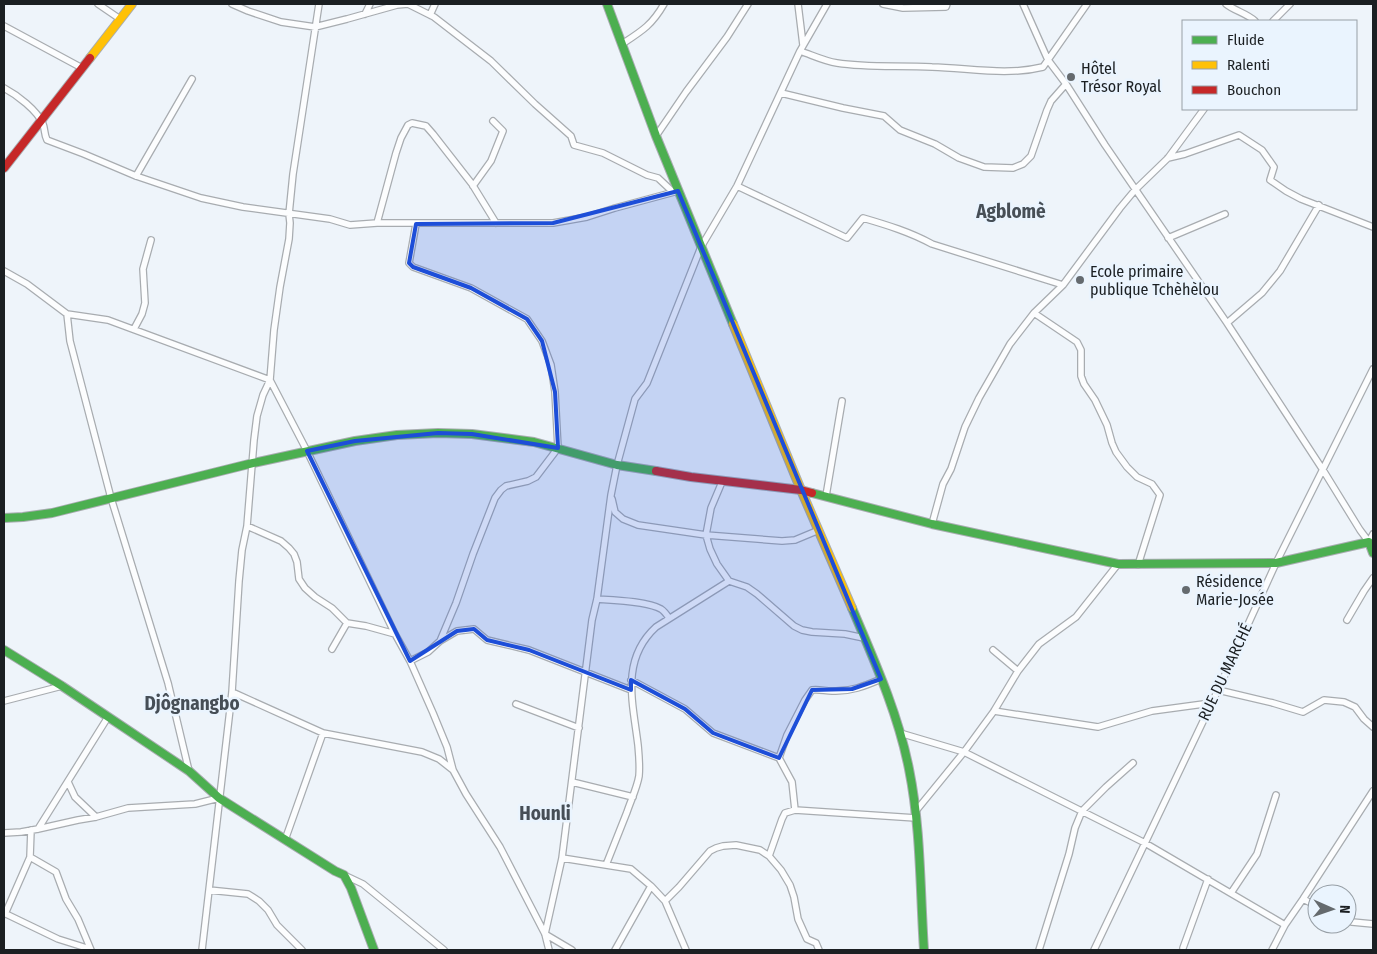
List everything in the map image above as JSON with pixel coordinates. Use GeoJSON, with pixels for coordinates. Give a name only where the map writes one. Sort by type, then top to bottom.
{"type":"FeatureCollection","features":[{"type":"Feature","properties":{"kind":"street"},"geometry":{"type":"LineString","coordinates":[[98,4],[120,19]]}},
{"type":"Feature","properties":{"kind":"street"},"geometry":{"type":"LineString","coordinates":[[4,168],[132,4]]}},
{"type":"Feature","properties":{"kind":"street"},"geometry":{"type":"LineString","coordinates":[[232,4],[281,22],[315,27],[397,5],[408,4],[430,15],[491,61],[571,136],[574,145],[603,153],[647,176],[658,178],[675,192]]}},
{"type":"Feature","properties":{"kind":"street"},"geometry":{"type":"LineString","coordinates":[[202,950],[232,692],[239,581],[247,526],[254,440],[263,395],[270,380],[277,308],[289,239],[289,214],[294,167],[319,4]]}},
{"type":"Feature","properties":{"kind":"street"},"geometry":{"type":"LineString","coordinates":[[365,14],[370,4]]}},
{"type":"Feature","properties":{"kind":"street"},"geometry":{"type":"LineString","coordinates":[[430,15],[435,4]]}},
{"type":"Feature","properties":{"kind":"street"},"geometry":{"type":"LineString","coordinates":[[607,4],[675,192],[701,247],[864,638],[900,733],[909,768],[916,815],[924,950]]}},
{"type":"Feature","properties":{"kind":"street"},"geometry":{"type":"LineString","coordinates":[[622,44],[646,29],[664,4]]}},
{"type":"Feature","properties":{"kind":"street"},"geometry":{"type":"LineString","coordinates":[[656,136],[727,37],[748,4]]}},
{"type":"Feature","properties":{"kind":"street"},"geometry":{"type":"LineString","coordinates":[[798,4],[802,48]]}},
{"type":"Feature","properties":{"kind":"street"},"geometry":{"type":"LineString","coordinates":[[545,934],[562,858],[592,620],[611,495],[635,399],[647,383],[701,247],[737,186],[802,48],[828,4]]}},
{"type":"Feature","properties":{"kind":"street"},"geometry":{"type":"LineString","coordinates":[[883,4],[903,8],[946,7],[947,4]]}},
{"type":"Feature","properties":{"kind":"street"},"geometry":{"type":"LineString","coordinates":[[1023,4],[1048,60],[1066,84],[1104,145],[1227,323],[1323,470],[1355,523],[1371,541]]}},
{"type":"Feature","properties":{"kind":"street"},"geometry":{"type":"LineString","coordinates":[[802,48],[836,63],[883,67],[1027,71],[1043,67],[1087,4]]}},
{"type":"Feature","properties":{"kind":"street"},"geometry":{"type":"LineString","coordinates":[[1226,4],[1254,20]]}},
{"type":"Feature","properties":{"kind":"street"},"geometry":{"type":"LineString","coordinates":[[1274,20],[1290,4]]}},
{"type":"Feature","properties":{"kind":"street"},"geometry":{"type":"LineString","coordinates":[[4,26],[82,68]]}},
{"type":"Feature","properties":{"kind":"street"},"geometry":{"type":"LineString","coordinates":[[136,176],[192,79]]}},
{"type":"Feature","properties":{"kind":"street"},"geometry":{"type":"LineString","coordinates":[[781,93],[884,116],[900,130],[935,144],[959,158],[984,167],[1005,168],[1018,166],[1031,156],[1051,101],[1066,84]]}},
{"type":"Feature","properties":{"kind":"street"},"geometry":{"type":"LineString","coordinates":[[4,88],[30,107],[44,126],[47,140],[136,176],[201,198],[243,207],[322,218],[350,225],[377,223],[553,222],[587,217],[675,192]]}},
{"type":"Feature","properties":{"kind":"street"},"geometry":{"type":"LineString","coordinates":[[932,524],[943,484],[951,469],[966,427],[979,398],[1010,344],[1034,313],[1063,285],[1120,208],[1168,158],[1203,110]]}},
{"type":"Feature","properties":{"kind":"street"},"geometry":{"type":"LineString","coordinates":[[473,186],[491,161],[502,130],[493,121]]}},
{"type":"Feature","properties":{"kind":"street"},"geometry":{"type":"LineString","coordinates":[[377,223],[401,138],[408,125],[412,124],[426,126],[473,186],[496,223]]}},
{"type":"Feature","properties":{"kind":"street"},"geometry":{"type":"LineString","coordinates":[[1168,158],[1239,135],[1262,150],[1274,166],[1270,180],[1286,191],[1301,199],[1373,227]]}},
{"type":"Feature","properties":{"kind":"street"},"geometry":{"type":"LineString","coordinates":[[737,186],[847,238],[863,218],[896,228],[941,247],[1063,285]]}},
{"type":"Feature","properties":{"kind":"street"},"geometry":{"type":"LineString","coordinates":[[1227,323],[1262,293],[1280,272],[1319,206]]}},
{"type":"Feature","properties":{"kind":"street"},"geometry":{"type":"LineString","coordinates":[[1168,238],[1225,214]]}},
{"type":"Feature","properties":{"kind":"street"},"geometry":{"type":"LineString","coordinates":[[416,224],[409,262],[413,267],[471,288],[527,319],[542,341],[551,365],[556,392],[558,448],[536,477],[528,481],[506,486],[495,498],[440,641]]}},
{"type":"Feature","properties":{"kind":"street"},"geometry":{"type":"LineString","coordinates":[[134,329],[145,304],[143,269],[151,240]]}},
{"type":"Feature","properties":{"kind":"street"},"geometry":{"type":"LineString","coordinates":[[4,271],[27,284],[67,314],[108,320],[270,380],[410,661],[447,747],[453,770],[500,847],[545,934],[549,950]]}},
{"type":"Feature","properties":{"kind":"street"},"geometry":{"type":"LineString","coordinates":[[1034,313],[1077,342],[1081,350],[1081,376],[1107,426],[1116,452],[1137,477],[1152,484],[1160,495],[1138,565]]}},
{"type":"Feature","properties":{"kind":"street"},"geometry":{"type":"LineString","coordinates":[[67,314],[70,341],[111,498],[168,683],[189,772]]}},
{"type":"Feature","properties":{"kind":"street","name":"RUE DU MARCHÉ"},"geometry":{"type":"LineString","coordinates":[[1094,950],[1218,690],[1276,563],[1373,369]]}},
{"type":"Feature","properties":{"kind":"street"},"geometry":{"type":"LineString","coordinates":[[826,496],[842,401]]}},
{"type":"Feature","properties":{"kind":"street"},"geometry":{"type":"LineString","coordinates":[[4,518],[52,513],[253,463],[354,441],[438,433],[472,434],[534,442],[617,465],[722,482],[801,490],[932,524],[1118,564],[1276,563],[1371,541]]}},
{"type":"Feature","properties":{"kind":"street"},"geometry":{"type":"LineString","coordinates":[[722,482],[710,514],[706,535],[717,564],[729,581],[747,587],[794,626],[802,630],[845,634],[864,638]]}},
{"type":"Feature","properties":{"kind":"street"},"geometry":{"type":"LineString","coordinates":[[611,495],[615,512],[623,519],[638,524],[706,535],[782,541],[795,540],[819,530]]}},
{"type":"Feature","properties":{"kind":"street"},"geometry":{"type":"LineString","coordinates":[[247,526],[281,541],[289,548],[294,554],[299,578],[305,588],[315,598],[332,608],[347,623],[395,634]]}},
{"type":"Feature","properties":{"kind":"street"},"geometry":{"type":"LineString","coordinates":[[1373,534],[1371,541],[1373,553]]}},
{"type":"Feature","properties":{"kind":"street"},"geometry":{"type":"LineString","coordinates":[[916,815],[994,711],[1018,671],[1039,644],[1076,617],[1118,564]]}},
{"type":"Feature","properties":{"kind":"street"},"geometry":{"type":"LineString","coordinates":[[1347,620],[1373,578]]}},
{"type":"Feature","properties":{"kind":"street"},"geometry":{"type":"LineString","coordinates":[[606,865],[639,778],[640,764],[631,690],[636,653],[641,644],[656,627],[729,581]]}},
{"type":"Feature","properties":{"kind":"street"},"geometry":{"type":"LineString","coordinates":[[596,599],[650,605],[662,609],[669,618]]}},
{"type":"Feature","properties":{"kind":"street"},"geometry":{"type":"LineString","coordinates":[[332,649],[347,623]]}},
{"type":"Feature","properties":{"kind":"street"},"geometry":{"type":"LineString","coordinates":[[410,661],[428,652],[440,641],[457,631],[474,629],[487,640],[529,650],[631,690]]}},
{"type":"Feature","properties":{"kind":"street"},"geometry":{"type":"LineString","coordinates":[[4,650],[62,686],[189,772],[219,798],[335,870],[363,884],[444,950]]}},
{"type":"Feature","properties":{"kind":"street"},"geometry":{"type":"LineString","coordinates":[[993,650],[1018,671]]}},
{"type":"Feature","properties":{"kind":"street"},"geometry":{"type":"LineString","coordinates":[[779,758],[790,729],[808,694],[812,690],[852,689],[881,679]]}},
{"type":"Feature","properties":{"kind":"street"},"geometry":{"type":"LineString","coordinates":[[632,680],[685,709],[713,733],[779,758],[792,782],[795,810]]}},
{"type":"Feature","properties":{"kind":"street"},"geometry":{"type":"LineString","coordinates":[[4,701],[62,686]]}},
{"type":"Feature","properties":{"kind":"street"},"geometry":{"type":"LineString","coordinates":[[1218,690],[1303,712],[1324,700],[1344,702],[1355,707],[1373,727]]}},
{"type":"Feature","properties":{"kind":"street"},"geometry":{"type":"LineString","coordinates":[[232,692],[324,733],[422,752],[438,759],[453,770]]}},
{"type":"Feature","properties":{"kind":"street"},"geometry":{"type":"LineString","coordinates":[[994,711],[1098,726],[1152,712],[1211,703]]}},
{"type":"Feature","properties":{"kind":"street"},"geometry":{"type":"LineString","coordinates":[[516,704],[579,728]]}},
{"type":"Feature","properties":{"kind":"street"},"geometry":{"type":"LineString","coordinates":[[38,829],[108,717]]}},
{"type":"Feature","properties":{"kind":"street"},"geometry":{"type":"LineString","coordinates":[[285,840],[324,733]]}},
{"type":"Feature","properties":{"kind":"street"},"geometry":{"type":"LineString","coordinates":[[900,733],[964,752],[1145,843],[1285,925]]}},
{"type":"Feature","properties":{"kind":"street"},"geometry":{"type":"LineString","coordinates":[[1038,950],[1069,854],[1075,828],[1082,811],[1132,763]]}},
{"type":"Feature","properties":{"kind":"street"},"geometry":{"type":"LineString","coordinates":[[68,782],[74,796],[96,817]]}},
{"type":"Feature","properties":{"kind":"street"},"geometry":{"type":"LineString","coordinates":[[572,782],[633,797]]}},
{"type":"Feature","properties":{"kind":"street"},"geometry":{"type":"LineString","coordinates":[[1272,950],[1285,925],[1373,792]]}},
{"type":"Feature","properties":{"kind":"street"},"geometry":{"type":"LineString","coordinates":[[1231,893],[1257,854],[1276,795]]}},
{"type":"Feature","properties":{"kind":"street"},"geometry":{"type":"LineString","coordinates":[[4,833],[38,829],[128,808],[195,804],[219,798]]}},
{"type":"Feature","properties":{"kind":"street"},"geometry":{"type":"LineString","coordinates":[[769,856],[782,819],[786,813],[795,810],[916,815]]}},
{"type":"Feature","properties":{"kind":"street"},"geometry":{"type":"LineString","coordinates":[[31,830],[30,857],[4,914],[58,939],[91,950]]}},
{"type":"Feature","properties":{"kind":"street"},"geometry":{"type":"LineString","coordinates":[[665,901],[710,851],[716,848],[736,845],[760,850],[769,856],[781,870],[790,885],[798,918],[807,938],[816,943],[819,950]]}},
{"type":"Feature","properties":{"kind":"street"},"geometry":{"type":"LineString","coordinates":[[30,857],[56,872],[66,898],[78,919],[91,950]]}},
{"type":"Feature","properties":{"kind":"street"},"geometry":{"type":"LineString","coordinates":[[562,858],[631,869],[665,901],[686,950]]}},
{"type":"Feature","properties":{"kind":"street"},"geometry":{"type":"LineString","coordinates":[[344,875],[351,888],[374,950]]}},
{"type":"Feature","properties":{"kind":"street"},"geometry":{"type":"LineString","coordinates":[[1183,948],[1208,879]]}},
{"type":"Feature","properties":{"kind":"street"},"geometry":{"type":"LineString","coordinates":[[615,950],[651,886]]}},
{"type":"Feature","properties":{"kind":"street"},"geometry":{"type":"LineString","coordinates":[[209,890],[248,894],[268,910],[277,925],[302,950]]}},
{"type":"Feature","properties":{"kind":"street"},"geometry":{"type":"LineString","coordinates":[[1303,900],[1307,902]]}},
{"type":"Feature","properties":{"kind":"street"},"geometry":{"type":"LineString","coordinates":[[1357,922],[1373,924]]}},
{"type":"Feature","properties":{"kind":"street"},"geometry":{"type":"LineString","coordinates":[[545,934],[572,950]]}},
{"type":"Feature","properties":{"kind":"highlighted area"},"geometry":{"type":"Polygon","coordinates":[[[678,191],[881,679],[852,689],[812,690],[779,758],[713,733],[685,709],[631,680],[631,690],[529,650],[487,640],[474,629],[457,631],[410,661],[307,451],[355,441],[438,433],[472,434],[558,448],[555,392],[542,341],[527,319],[471,288],[413,267],[409,263],[416,224],[553,223],[678,191]]]}},
{"type":"Feature","properties":{"kind":"traffic: fast"},"geometry":{"type":"LineString","coordinates":[[607,4],[656,136],[733,324]]}},
{"type":"Feature","properties":{"kind":"traffic: fast"},"geometry":{"type":"LineString","coordinates":[[4,518],[52,513],[253,463],[355,441],[397,435],[472,434],[534,442],[617,465],[656,471]]}},
{"type":"Feature","properties":{"kind":"traffic: fast"},"geometry":{"type":"LineString","coordinates":[[812,493],[932,524],[1118,564],[1276,563],[1369,542],[1373,553]]}},
{"type":"Feature","properties":{"kind":"traffic: fast"},"geometry":{"type":"LineString","coordinates":[[852,608],[892,707],[909,769],[918,836],[924,950]]}},
{"type":"Feature","properties":{"kind":"traffic: fast"},"geometry":{"type":"LineString","coordinates":[[4,650],[62,686],[189,771],[219,798],[344,875],[351,888],[374,950]]}},
{"type":"Feature","properties":{"kind":"traffic: slow"},"geometry":{"type":"LineString","coordinates":[[90,58],[132,4]]}},
{"type":"Feature","properties":{"kind":"traffic: slow"},"geometry":{"type":"LineString","coordinates":[[733,324],[852,608]]}},
{"type":"Feature","properties":{"kind":"traffic: jam"},"geometry":{"type":"LineString","coordinates":[[4,168],[90,58]]}},
{"type":"Feature","properties":{"kind":"traffic: jam"},"geometry":{"type":"LineString","coordinates":[[656,471],[812,493]]}},
{"type":"Feature","properties":{"kind":"place","name":"Hôtel Trésor Royal"},"geometry":{"type":"Point","coordinates":[1071,77]}},
{"type":"Feature","properties":{"kind":"place","name":"Ecole primaire publique Tchèhèlou"},"geometry":{"type":"Point","coordinates":[1080,280]}},
{"type":"Feature","properties":{"kind":"place","name":"Résidence Marie-Josée"},"geometry":{"type":"Point","coordinates":[1186,590]}},
{"type":"Feature","properties":{"kind":"district","name":"Agblomè"},"geometry":{"type":"Point","coordinates":[1011,211]}},
{"type":"Feature","properties":{"kind":"district","name":"Djôgnangbo"},"geometry":{"type":"Point","coordinates":[192,703]}},
{"type":"Feature","properties":{"kind":"district","name":"Hounli"},"geometry":{"type":"Point","coordinates":[545,813]}}]}
